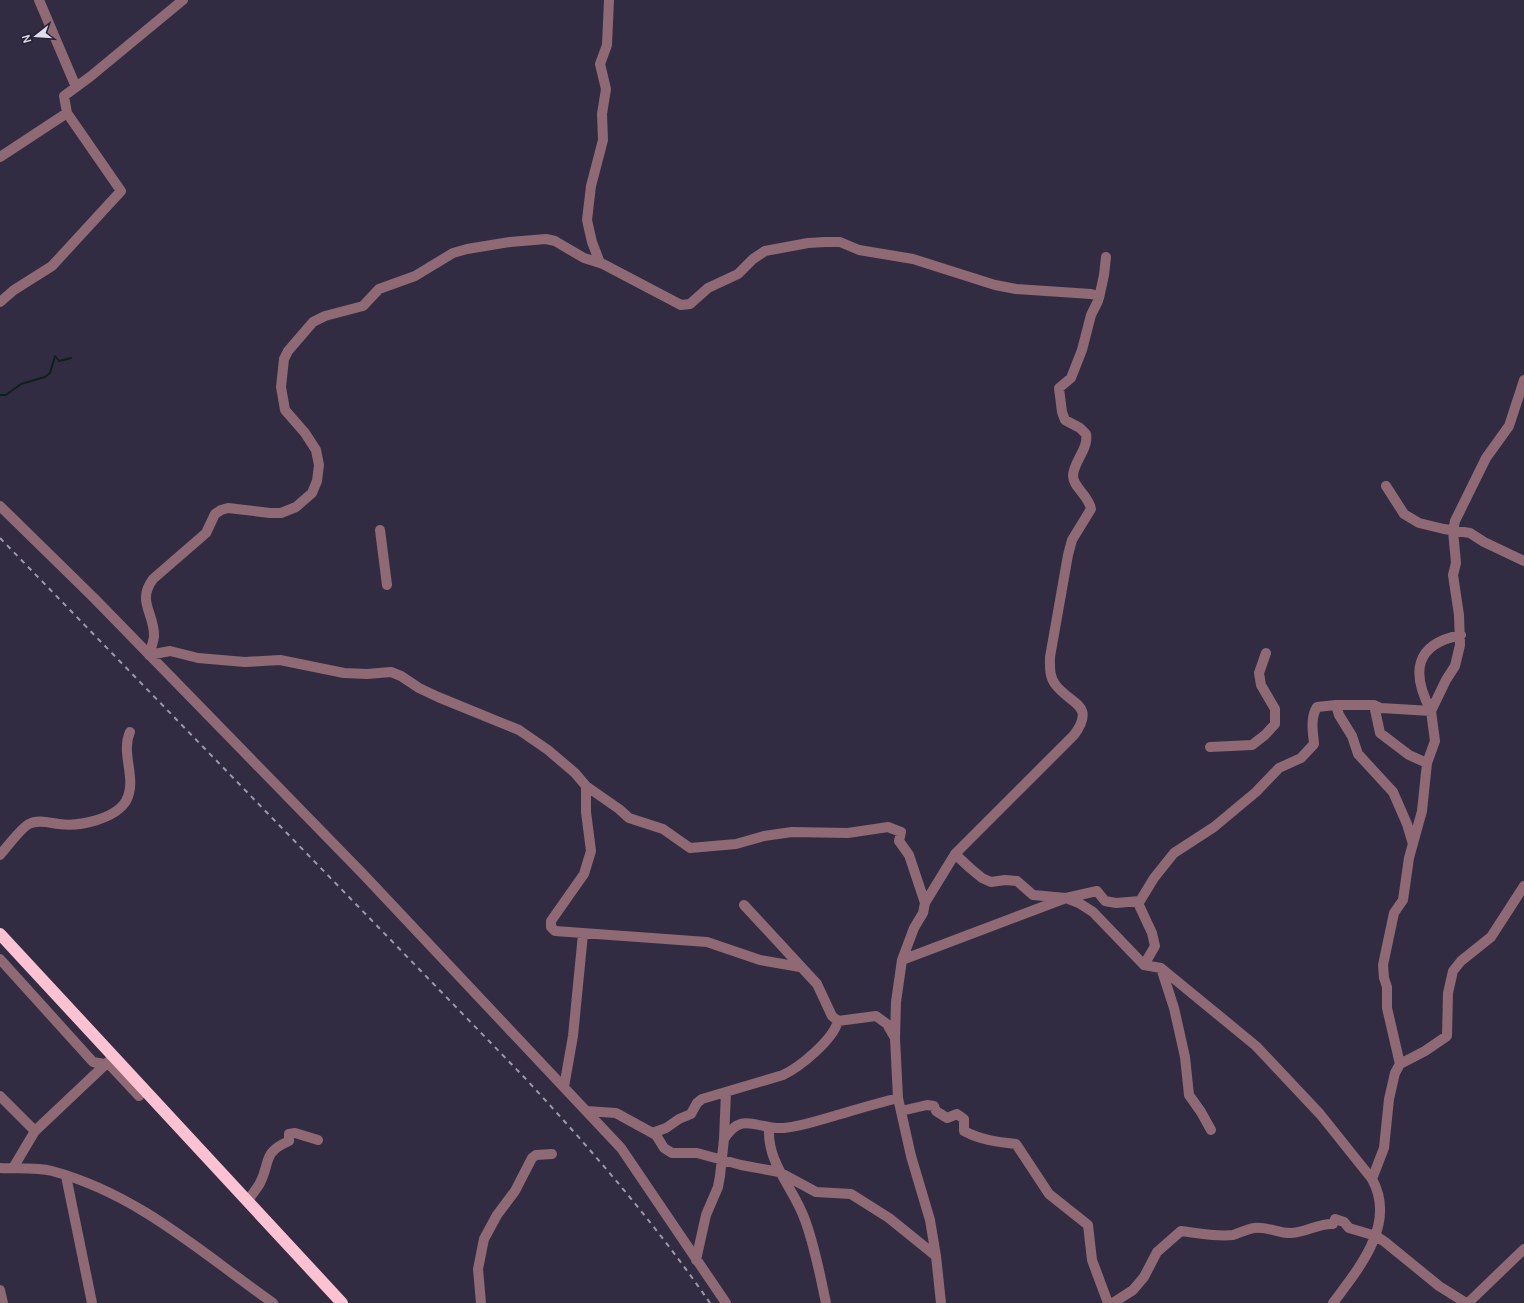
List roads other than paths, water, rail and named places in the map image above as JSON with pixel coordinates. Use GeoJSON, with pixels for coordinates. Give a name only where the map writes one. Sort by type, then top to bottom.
{"type":"FeatureCollection","features":[{"type":"Feature","properties":{"kind":"highway"},"geometry":{"type":"LineString","coordinates":[[0,934],[110,1061],[248,1201],[341,1303]]}},
{"type":"Feature","properties":{"kind":"street"},"geometry":{"type":"LineString","coordinates":[[38,0],[76,87]]}},
{"type":"Feature","properties":{"kind":"street"},"geometry":{"type":"LineString","coordinates":[[0,302],[14,290],[52,266],[121,191],[67,113],[64,96],[182,0]]}},
{"type":"Feature","properties":{"kind":"street"},"geometry":{"type":"LineString","coordinates":[[600,263],[592,242],[588,220],[591,186],[603,140],[602,114],[606,89],[600,64],[607,45],[609,0]]}},
{"type":"Feature","properties":{"kind":"street"},"geometry":{"type":"LineString","coordinates":[[0,157],[67,113]]}},
{"type":"Feature","properties":{"kind":"street"},"geometry":{"type":"LineString","coordinates":[[149,655],[154,636],[144,594],[153,580],[206,533],[215,514],[228,508],[281,513],[304,501],[312,493],[317,482],[319,465],[316,450],[305,433],[285,410],[280,388],[284,359],[288,351],[313,322],[325,316],[363,306],[379,289],[415,276],[453,253],[467,248],[546,239],[555,241],[584,258],[600,263],[676,304],[684,306],[694,302],[708,288],[738,274],[752,259],[765,250],[808,243],[840,242],[859,250],[913,259],[995,285],[1016,289],[1095,294],[1099,298]]}},
{"type":"Feature","properties":{"kind":"street"},"geometry":{"type":"LineString","coordinates":[[924,903],[955,854],[1074,735],[1080,727],[1083,718],[1082,709],[1075,700],[1055,684],[1050,674],[1050,657],[1068,555],[1072,540],[1091,509],[1073,478],[1074,471],[1086,444],[1086,434],[1080,428],[1067,422],[1063,416],[1059,388],[1071,378],[1082,350],[1091,315],[1099,298],[1106,257]]}},
{"type":"Feature","properties":{"kind":"street"},"geometry":{"type":"LineString","coordinates":[[1431,711],[1455,666],[1458,657],[1461,635],[1460,615],[1453,575],[1456,563],[1453,531],[1455,521],[1486,458],[1509,426],[1524,380]]}},
{"type":"Feature","properties":{"kind":"street"},"geometry":{"type":"LineString","coordinates":[[1386,486],[1404,514],[1419,523],[1470,533],[1484,542],[1524,561]]}},
{"type":"Feature","properties":{"kind":"street"},"geometry":{"type":"LineString","coordinates":[[0,506],[149,655],[363,874],[621,1148],[726,1303]]}},
{"type":"Feature","properties":{"kind":"street"},"geometry":{"type":"LineString","coordinates":[[380,530],[387,585]]}},
{"type":"Feature","properties":{"kind":"street"},"geometry":{"type":"LineString","coordinates":[[1400,1064],[1387,1008],[1387,987],[1384,978],[1383,965],[1394,913],[1403,900],[1405,877],[1422,811],[1427,763],[1435,741],[1431,711],[1422,688],[1418,667],[1420,660],[1424,655],[1440,641],[1461,635]]}},
{"type":"Feature","properties":{"kind":"street"},"geometry":{"type":"LineString","coordinates":[[149,655],[170,651],[198,658],[245,662],[280,660],[344,673],[391,672],[438,697],[518,730],[548,750],[575,773],[586,786],[619,809],[629,818],[663,829],[690,848],[736,844],[764,836],[785,833],[848,833],[888,827],[901,832],[899,841],[909,855],[924,903],[923,913],[914,928],[902,960],[896,1002],[895,1038],[898,1098],[911,1156],[930,1220],[936,1256],[941,1303]]}},
{"type":"Feature","properties":{"kind":"street"},"geometry":{"type":"LineString","coordinates":[[1210,747],[1252,745],[1265,736],[1275,724],[1275,709],[1261,685],[1260,673],[1266,653]]}},
{"type":"Feature","properties":{"kind":"street"},"geometry":{"type":"LineString","coordinates":[[902,960],[1066,898],[1097,891],[1105,901],[1138,903],[1142,900],[1154,878],[1174,853],[1214,826],[1256,792],[1279,768],[1304,756],[1314,744],[1312,726],[1315,711],[1318,708],[1336,705],[1374,705],[1381,708],[1431,711]]}},
{"type":"Feature","properties":{"kind":"street"},"geometry":{"type":"LineString","coordinates":[[1336,705],[1339,714],[1352,736],[1358,754],[1393,792],[1407,824],[1413,844]]}},
{"type":"Feature","properties":{"kind":"street"},"geometry":{"type":"LineString","coordinates":[[1374,705],[1380,733],[1409,755],[1427,763]]}},
{"type":"Feature","properties":{"kind":"street"},"geometry":{"type":"LineString","coordinates":[[0,855],[29,823],[73,824],[109,816],[119,810],[126,800],[130,788],[131,778],[126,744],[130,732]]}},
{"type":"Feature","properties":{"kind":"street"},"geometry":{"type":"LineString","coordinates":[[586,786],[586,812],[591,851],[584,874],[551,921],[551,927],[555,931],[707,942],[760,960],[800,967]]}},
{"type":"Feature","properties":{"kind":"street"},"geometry":{"type":"LineString","coordinates":[[955,854],[982,878],[992,882],[1005,880],[1017,881],[1032,896],[1066,898],[1093,912],[1144,965],[1161,968],[1261,1052],[1320,1114],[1372,1179],[1377,1189],[1381,1211],[1380,1225],[1366,1256],[1333,1303]]}},
{"type":"Feature","properties":{"kind":"street"},"geometry":{"type":"LineString","coordinates":[[1372,1179],[1384,1148],[1389,1098],[1395,1073],[1400,1064],[1425,1051],[1447,1036],[1448,993],[1454,971],[1461,961],[1491,937],[1524,886]]}},
{"type":"Feature","properties":{"kind":"street"},"geometry":{"type":"LineString","coordinates":[[1138,903],[1152,933],[1155,946],[1144,965]]}},
{"type":"Feature","properties":{"kind":"street"},"geometry":{"type":"LineString","coordinates":[[744,905],[817,984],[832,1016],[838,1021],[876,1016],[887,1024],[895,1038]]}},
{"type":"Feature","properties":{"kind":"street"},"geometry":{"type":"LineString","coordinates":[[564,1087],[573,1036],[583,934]]}},
{"type":"Feature","properties":{"kind":"street"},"geometry":{"type":"LineString","coordinates":[[0,959],[94,1062],[110,1061]]}},
{"type":"Feature","properties":{"kind":"street"},"geometry":{"type":"LineString","coordinates":[[1161,968],[1174,1008],[1185,1057],[1187,1088],[1189,1095],[1211,1130]]}},
{"type":"Feature","properties":{"kind":"street"},"geometry":{"type":"LineString","coordinates":[[652,1133],[666,1128],[679,1119],[691,1114],[697,1103],[702,1099],[783,1075],[793,1070],[826,1041],[836,1027],[838,1021]]}},
{"type":"Feature","properties":{"kind":"street"},"geometry":{"type":"LineString","coordinates":[[110,1061],[110,1065],[139,1096]]}},
{"type":"Feature","properties":{"kind":"street"},"geometry":{"type":"LineString","coordinates":[[13,1168],[35,1131],[110,1061]]}},
{"type":"Feature","properties":{"kind":"street"},"geometry":{"type":"LineString","coordinates":[[696,1260],[706,1215],[718,1187],[724,1140],[726,1092]]}},
{"type":"Feature","properties":{"kind":"street"},"geometry":{"type":"LineString","coordinates":[[0,1096],[35,1131]]}},
{"type":"Feature","properties":{"kind":"street"},"geometry":{"type":"LineString","coordinates":[[724,1140],[730,1130],[737,1124],[750,1123],[769,1128],[783,1128],[807,1124],[898,1098]]}},
{"type":"Feature","properties":{"kind":"street"},"geometry":{"type":"LineString","coordinates":[[901,1111],[927,1105],[934,1106],[936,1111],[947,1118],[957,1114],[964,1119],[964,1131],[974,1136],[990,1141],[1016,1144],[1049,1194],[1088,1225],[1092,1260],[1108,1303]]}},
{"type":"Feature","properties":{"kind":"street"},"geometry":{"type":"LineString","coordinates":[[586,1110],[616,1113],[659,1137],[666,1150],[672,1153],[697,1153],[721,1161],[779,1172],[816,1192],[851,1194],[889,1218],[936,1256]]}},
{"type":"Feature","properties":{"kind":"street"},"geometry":{"type":"LineString","coordinates":[[769,1128],[770,1146],[779,1172],[806,1221],[817,1260],[826,1303]]}},
{"type":"Feature","properties":{"kind":"street"},"geometry":{"type":"LineString","coordinates":[[248,1201],[260,1184],[268,1157],[276,1146],[289,1140],[289,1134],[302,1135],[318,1140]]}},
{"type":"Feature","properties":{"kind":"street"},"geometry":{"type":"LineString","coordinates":[[481,1303],[479,1260],[484,1239],[489,1227],[515,1191],[532,1158],[536,1155],[552,1154]]}},
{"type":"Feature","properties":{"kind":"street"},"geometry":{"type":"LineString","coordinates":[[0,1168],[51,1171],[105,1189],[160,1220],[263,1300],[273,1303]]}},
{"type":"Feature","properties":{"kind":"street"},"geometry":{"type":"LineString","coordinates":[[66,1176],[92,1303]]}},
{"type":"Feature","properties":{"kind":"street"},"geometry":{"type":"LineString","coordinates":[[1113,1303],[1133,1290],[1144,1277],[1157,1252],[1180,1231],[1224,1236],[1236,1234],[1253,1228],[1262,1228],[1290,1233],[1300,1232],[1320,1225],[1333,1224],[1335,1219],[1344,1222],[1349,1228],[1376,1236],[1397,1251],[1439,1286],[1467,1303],[1524,1249]]}},
{"type":"Feature","properties":{"kind":"street"},"geometry":{"type":"LineString","coordinates":[[0,1290],[3,1303]]}},
{"type":"Feature","properties":{"kind":"waterway"},"geometry":{"type":"LineString","coordinates":[[0,395],[6,395],[21,384],[45,377],[50,373],[55,356],[59,361],[71,358]]}},
{"type":"Feature","properties":{"kind":"railway"},"geometry":{"type":"LineString","coordinates":[[0,538],[523,1076],[573,1130],[621,1186],[667,1243],[710,1303]]}}]}
